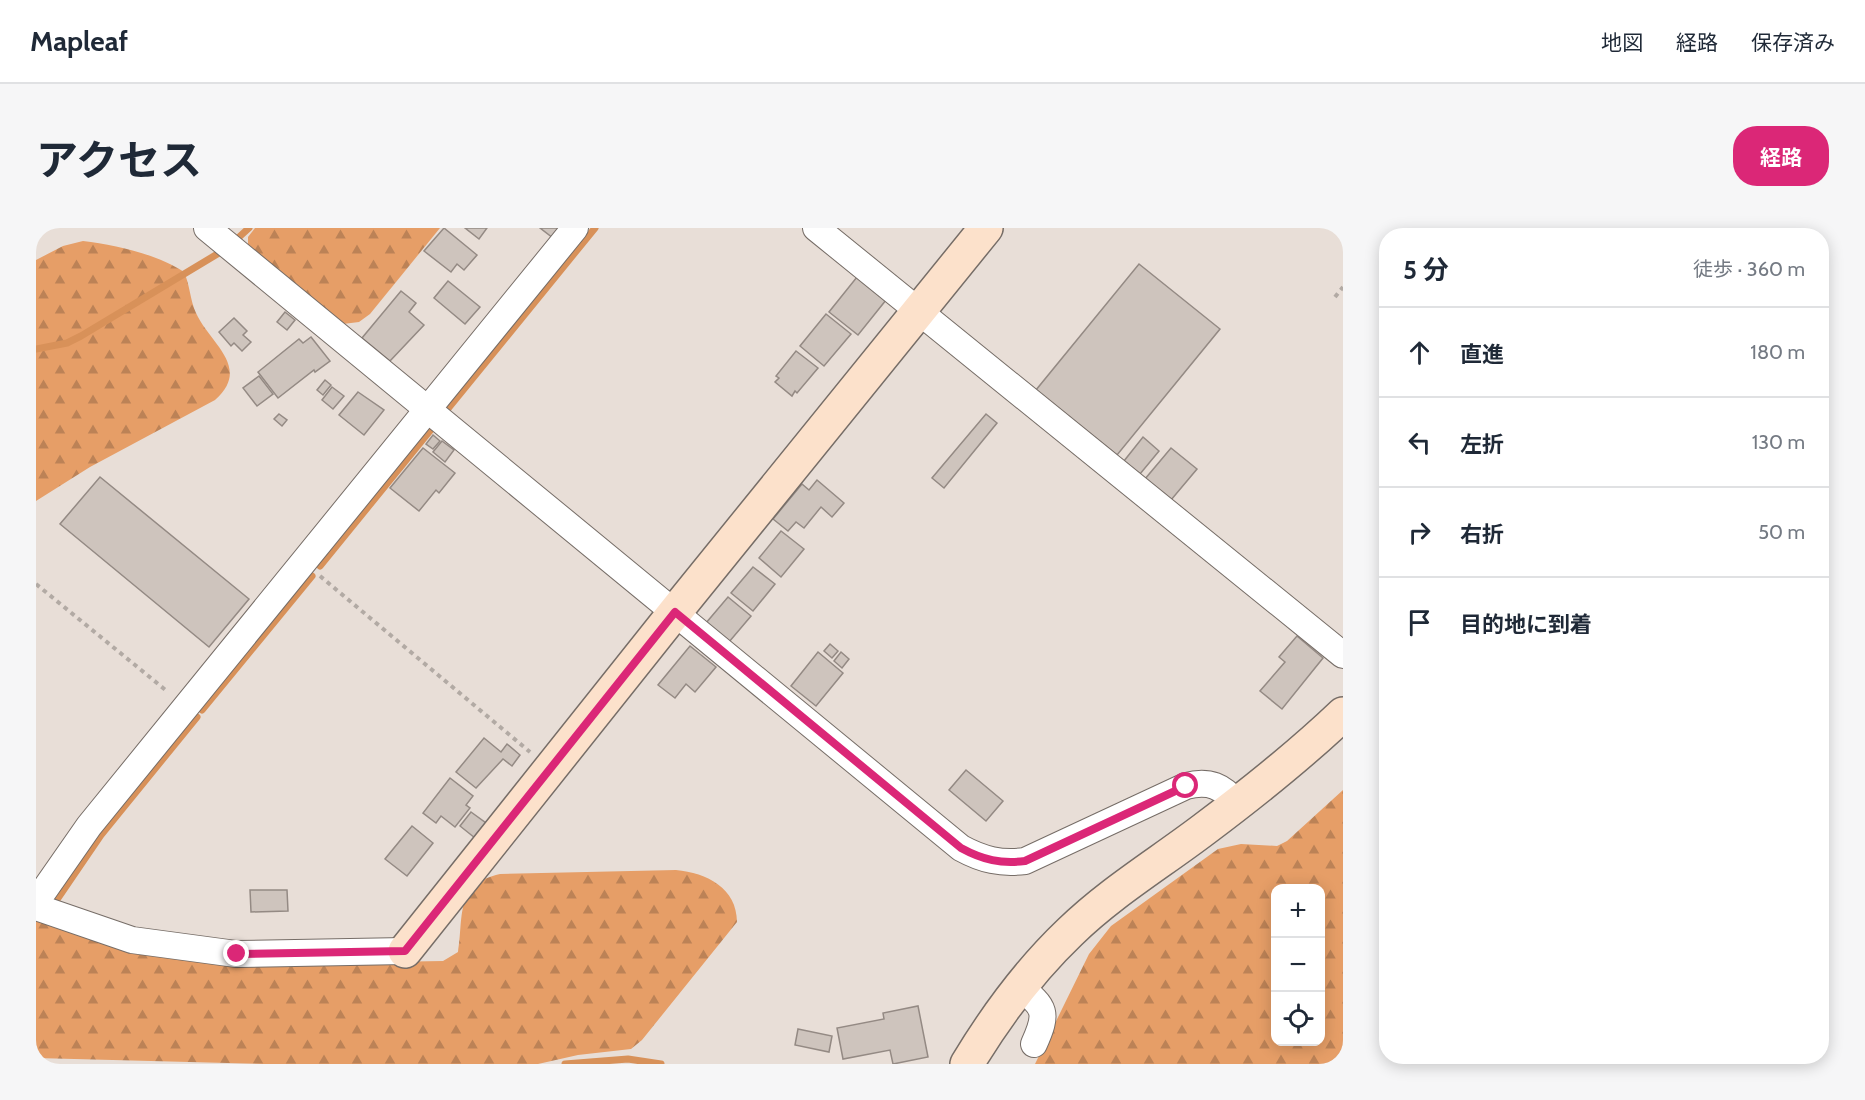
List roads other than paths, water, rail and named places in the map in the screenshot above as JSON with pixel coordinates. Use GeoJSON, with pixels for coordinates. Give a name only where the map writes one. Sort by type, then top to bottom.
{"type":"FeatureCollection","features":[{"type":"Feature","properties":{"kind":"street"},"geometry":{"type":"LineString","coordinates":[[207,228],[961,848],[976,856],[1008,863],[1025,861],[1186,786],[1201,782],[1217,785],[1237,804]]}},
{"type":"Feature","properties":{"kind":"street"},"geometry":{"type":"LineString","coordinates":[[575,228],[89,826],[36,904],[132,940],[237,954],[405,951],[675,612],[986,228]]}},
{"type":"Feature","properties":{"kind":"street"},"geometry":{"type":"LineString","coordinates":[[816,228],[1343,655]]}},
{"type":"Feature","properties":{"kind":"street"},"geometry":{"type":"LineString","coordinates":[[967,1064],[1019,987],[1053,949],[1095,908],[1237,804],[1343,714]]}},
{"type":"Feature","properties":{"kind":"street"},"geometry":{"type":"LineString","coordinates":[[1019,987],[1039,1002],[1043,1010],[1044,1019],[1034,1044]]}},
{"type":"Feature","properties":{"kind":"waterway"},"geometry":{"type":"LineString","coordinates":[[238,238],[249,228]]}},
{"type":"Feature","properties":{"kind":"waterway"},"geometry":{"type":"LineString","coordinates":[[446,411],[595,228]]}},
{"type":"Feature","properties":{"kind":"waterway"},"geometry":{"type":"LineString","coordinates":[[36,349],[67,343],[81,336],[219,253]]}},
{"type":"Feature","properties":{"kind":"waterway"},"geometry":{"type":"LineString","coordinates":[[320,566],[433,427]]}},
{"type":"Feature","properties":{"kind":"waterway"},"geometry":{"type":"LineString","coordinates":[[202,710],[312,576]]}},
{"type":"Feature","properties":{"kind":"waterway"},"geometry":{"type":"LineString","coordinates":[[56,901],[101,835],[197,717]]}},
{"type":"Feature","properties":{"kind":"waterway"},"geometry":{"type":"LineString","coordinates":[[565,1064],[628,1059],[661,1064]]}}]}
